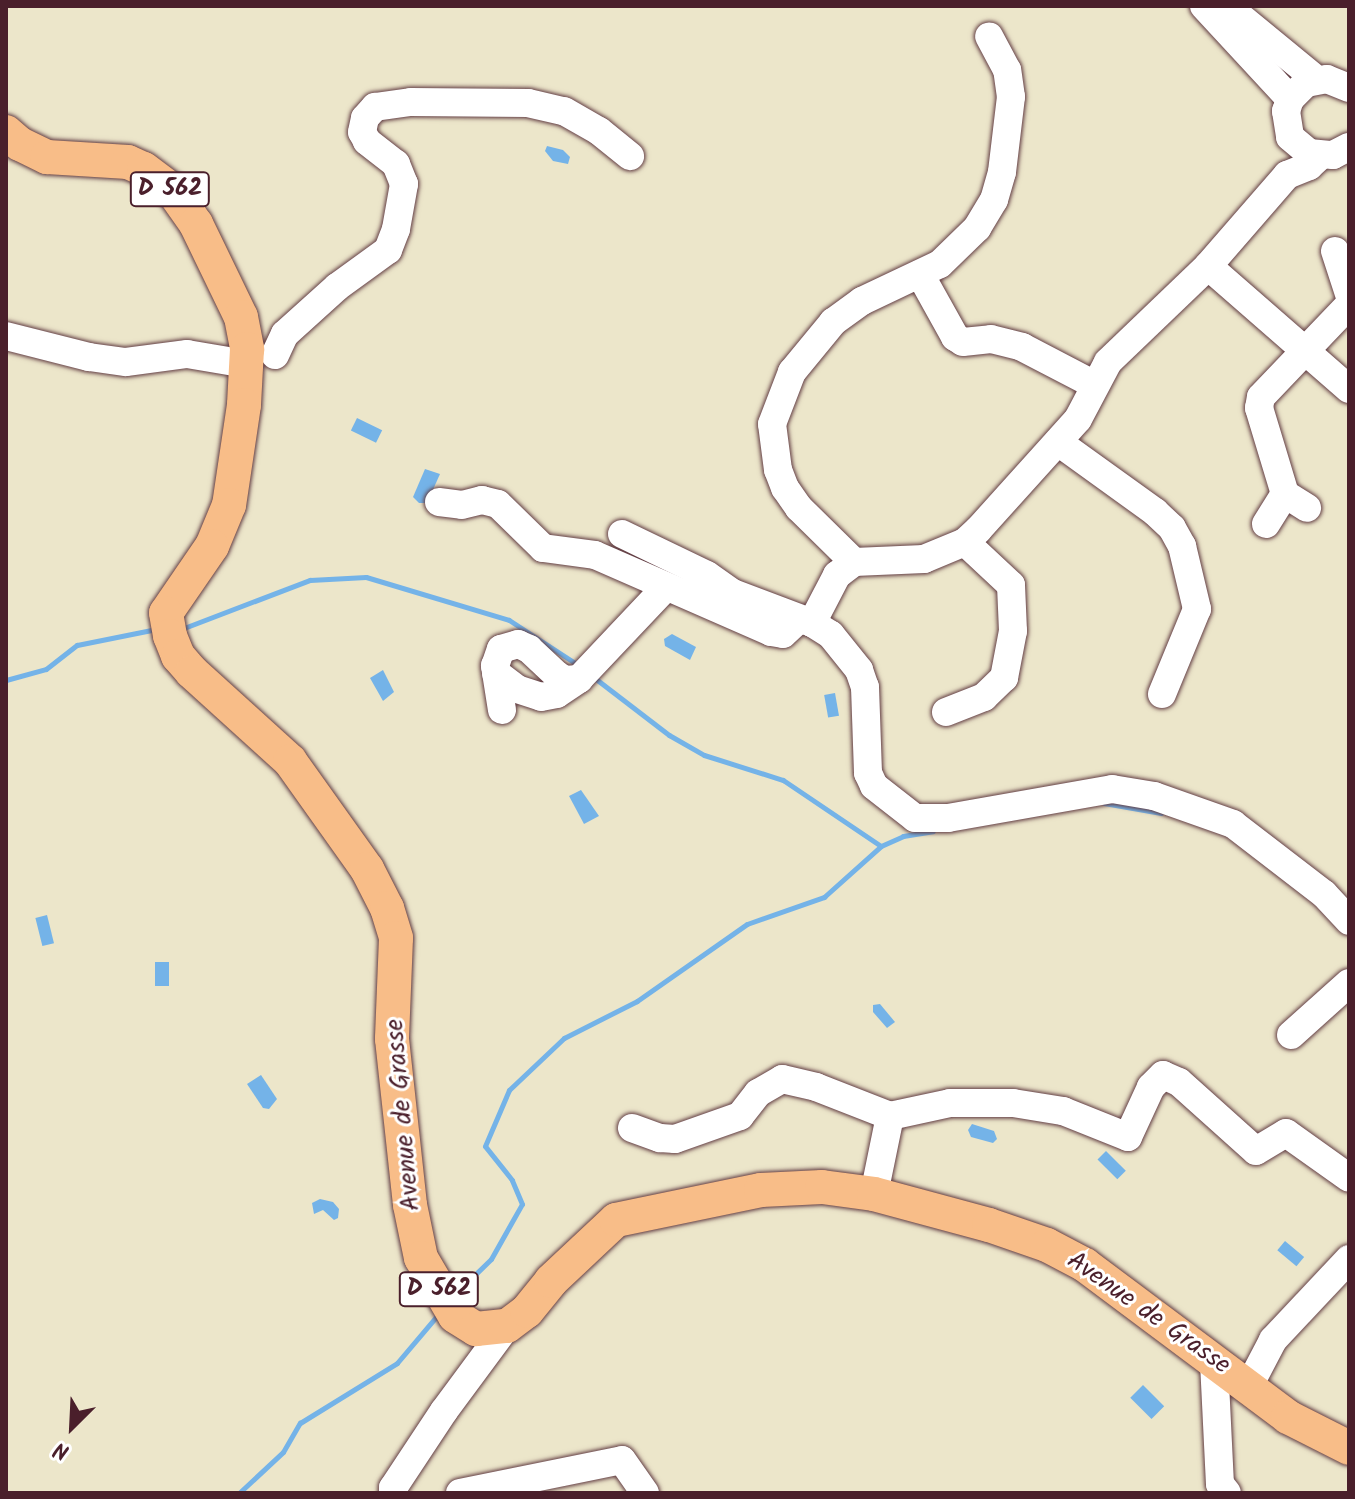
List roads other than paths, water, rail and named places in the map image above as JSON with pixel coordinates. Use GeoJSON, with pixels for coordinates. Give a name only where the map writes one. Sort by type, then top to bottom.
{"type":"FeatureCollection","features":[{"type":"Feature","properties":{"kind":"main road","name":"Avenue de Grasse"},"geometry":{"type":"LineString","coordinates":[[6,132],[20,144],[47,157],[128,162],[144,169],[172,190],[196,224],[260,359],[229,505],[212,546],[166,613],[170,636],[178,656],[192,672],[290,761],[367,869],[387,908],[396,938],[392,1039],[410,1205],[421,1258],[455,1316],[476,1329],[507,1326],[527,1311],[551,1281],[616,1220],[761,1190],[822,1187],[874,1194],[1047,1245],[1085,1265],[1288,1417],[1349,1448]]}},
{"type":"Feature","properties":{"kind":"street"},"geometry":{"type":"LineString","coordinates":[[1204,6],[1290,99]]}},
{"type":"Feature","properties":{"kind":"street"},"geometry":{"type":"LineString","coordinates":[[1227,6],[1316,79]]}},
{"type":"Feature","properties":{"kind":"street"},"geometry":{"type":"LineString","coordinates":[[854,562],[799,508],[785,488],[778,470],[772,424],[792,372],[833,322],[862,301],[940,264],[977,228],[994,200],[1002,172],[1011,97],[1007,70],[989,36]]}},
{"type":"Feature","properties":{"kind":"street"},"geometry":{"type":"LineString","coordinates":[[1349,88],[1337,81],[1316,79],[1306,83],[1290,99],[1286,124],[1293,140],[1309,153],[1333,155],[1349,147]]}},
{"type":"Feature","properties":{"kind":"street"},"geometry":{"type":"LineString","coordinates":[[6,336],[114,361],[187,354],[260,359],[337,287],[388,250],[396,229],[404,184],[396,164],[367,141],[362,132],[365,118],[375,107],[411,102],[528,103],[564,111],[599,131],[630,156]]}},
{"type":"Feature","properties":{"kind":"street"},"geometry":{"type":"LineString","coordinates":[[1287,175],[1293,140]]}},
{"type":"Feature","properties":{"kind":"street"},"geometry":{"type":"LineString","coordinates":[[439,502],[462,505],[482,500],[498,504],[543,548],[595,555],[665,588],[771,632],[783,634],[806,621],[837,575],[854,562],[924,559],[965,542],[1078,419],[1108,362],[1208,266],[1287,175],[1309,166],[1320,156]]}},
{"type":"Feature","properties":{"kind":"street"},"geometry":{"type":"LineString","coordinates":[[1335,251],[1349,294]]}},
{"type":"Feature","properties":{"kind":"street"},"geometry":{"type":"LineString","coordinates":[[1208,266],[1349,389]]}},
{"type":"Feature","properties":{"kind":"street"},"geometry":{"type":"LineString","coordinates":[[920,274],[955,337],[963,342],[991,339],[1006,342],[1095,385]]}},
{"type":"Feature","properties":{"kind":"street"},"geometry":{"type":"LineString","coordinates":[[1266,524],[1296,501],[1259,408],[1261,397],[1349,305]]}},
{"type":"Feature","properties":{"kind":"street"},"geometry":{"type":"LineString","coordinates":[[1058,442],[1155,512],[1172,528],[1182,546],[1197,609],[1162,694]]}},
{"type":"Feature","properties":{"kind":"street"},"geometry":{"type":"LineString","coordinates":[[622,534],[707,575],[733,593],[806,621],[831,635],[859,670],[868,706],[866,760],[874,786],[915,818],[948,818],[1112,789],[1154,796],[1233,824],[1324,894],[1349,921]]}},
{"type":"Feature","properties":{"kind":"street"},"geometry":{"type":"LineString","coordinates":[[946,712],[984,697],[1004,678],[1013,631],[1011,585],[965,542]]}},
{"type":"Feature","properties":{"kind":"street"},"geometry":{"type":"LineString","coordinates":[[496,673],[517,689],[541,697],[557,694],[579,679],[665,588]]}},
{"type":"Feature","properties":{"kind":"street"},"geometry":{"type":"LineString","coordinates":[[502,710],[496,673],[501,649],[518,644],[529,649],[565,680],[579,679]]}},
{"type":"Feature","properties":{"kind":"street"},"geometry":{"type":"LineString","coordinates":[[1291,1035],[1349,983]]}},
{"type":"Feature","properties":{"kind":"street"},"geometry":{"type":"LineString","coordinates":[[632,1128],[660,1138],[675,1139],[740,1116],[758,1093],[782,1079],[816,1087],[890,1116],[950,1103],[1013,1103],[1063,1111],[1128,1137],[1151,1087],[1163,1075],[1179,1082],[1256,1151],[1286,1133],[1349,1178]]}},
{"type":"Feature","properties":{"kind":"street"},"geometry":{"type":"LineString","coordinates":[[874,1194],[890,1116]]}},
{"type":"Feature","properties":{"kind":"street"},"geometry":{"type":"LineString","coordinates":[[1249,1386],[1273,1340],[1349,1259]]}},
{"type":"Feature","properties":{"kind":"street"},"geometry":{"type":"LineString","coordinates":[[393,1493],[393,1488],[444,1411],[507,1326]]}},
{"type":"Feature","properties":{"kind":"street"},"geometry":{"type":"LineString","coordinates":[[1214,1362],[1220,1484],[1227,1493]]}},
{"type":"Feature","properties":{"kind":"street"},"geometry":{"type":"LineString","coordinates":[[461,1493],[622,1460],[645,1493]]}},
{"type":"Feature","properties":{"kind":"water"},"geometry":{"type":"Polygon","coordinates":[[[547,146],[563,150],[570,157],[568,164],[553,161],[545,151],[547,146]]]}},
{"type":"Feature","properties":{"kind":"water"},"geometry":{"type":"Polygon","coordinates":[[[357,418],[382,430],[376,443],[351,431],[357,418]]]}},
{"type":"Feature","properties":{"kind":"water"},"geometry":{"type":"Polygon","coordinates":[[[425,469],[440,474],[427,503],[419,503],[413,497],[425,469]]]}},
{"type":"Feature","properties":{"kind":"water"},"geometry":{"type":"Polygon","coordinates":[[[672,634],[696,647],[690,660],[665,646],[664,639],[672,634]]]}},
{"type":"Feature","properties":{"kind":"water"},"geometry":{"type":"Polygon","coordinates":[[[383,670],[394,692],[383,701],[370,678],[383,670]]]}},
{"type":"Feature","properties":{"kind":"water"},"geometry":{"type":"Polygon","coordinates":[[[835,693],[839,716],[828,718],[824,695],[835,693]]]}},
{"type":"Feature","properties":{"kind":"water"},"geometry":{"type":"Polygon","coordinates":[[[581,790],[599,816],[584,824],[569,796],[581,790]]]}},
{"type":"Feature","properties":{"kind":"water"},"geometry":{"type":"Polygon","coordinates":[[[47,915],[54,943],[42,946],[35,918],[47,915]]]}},
{"type":"Feature","properties":{"kind":"water"},"geometry":{"type":"Polygon","coordinates":[[[155,962],[169,962],[169,986],[155,986],[155,962]]]}},
{"type":"Feature","properties":{"kind":"water"},"geometry":{"type":"Polygon","coordinates":[[[880,1004],[895,1022],[887,1028],[873,1012],[873,1005],[880,1004]]]}},
{"type":"Feature","properties":{"kind":"water"},"geometry":{"type":"Polygon","coordinates":[[[261,1075],[277,1099],[269,1109],[263,1108],[247,1084],[261,1075]]]}},
{"type":"Feature","properties":{"kind":"water"},"geometry":{"type":"Polygon","coordinates":[[[972,1124],[994,1131],[997,1139],[993,1143],[971,1137],[968,1130],[972,1124]]]}},
{"type":"Feature","properties":{"kind":"water"},"geometry":{"type":"Polygon","coordinates":[[[1106,1151],[1126,1171],[1117,1179],[1098,1159],[1106,1151]]]}},
{"type":"Feature","properties":{"kind":"water"},"geometry":{"type":"Polygon","coordinates":[[[320,1199],[333,1202],[339,1209],[338,1218],[334,1220],[323,1210],[314,1214],[312,1203],[320,1199]]]}},
{"type":"Feature","properties":{"kind":"water"},"geometry":{"type":"Polygon","coordinates":[[[1285,1241],[1304,1257],[1296,1266],[1277,1250],[1285,1241]]]}},
{"type":"Feature","properties":{"kind":"water"},"geometry":{"type":"Polygon","coordinates":[[[1143,1385],[1164,1406],[1151,1419],[1130,1398],[1143,1385]]]}},
{"type":"Feature","properties":{"kind":"waterway"},"geometry":{"type":"LineString","coordinates":[[184,628],[310,580],[366,577],[509,620],[578,665]]}},
{"type":"Feature","properties":{"kind":"waterway"},"geometry":{"type":"LineString","coordinates":[[6,680],[46,669],[77,645],[156,629]]}},
{"type":"Feature","properties":{"kind":"waterway"},"geometry":{"type":"LineString","coordinates":[[592,676],[669,735],[704,755],[783,780],[881,846]]}},
{"type":"Feature","properties":{"kind":"waterway"},"geometry":{"type":"LineString","coordinates":[[1104,803],[1161,813]]}},
{"type":"Feature","properties":{"kind":"waterway"},"geometry":{"type":"LineString","coordinates":[[457,1292],[491,1259],[522,1204],[512,1180],[485,1146],[509,1090],[564,1038],[637,1001],[747,924],[824,897],[881,846],[903,836],[933,831]]}},
{"type":"Feature","properties":{"kind":"waterway"},"geometry":{"type":"LineString","coordinates":[[239,1493],[283,1452],[300,1423],[397,1363],[436,1317]]}}]}
